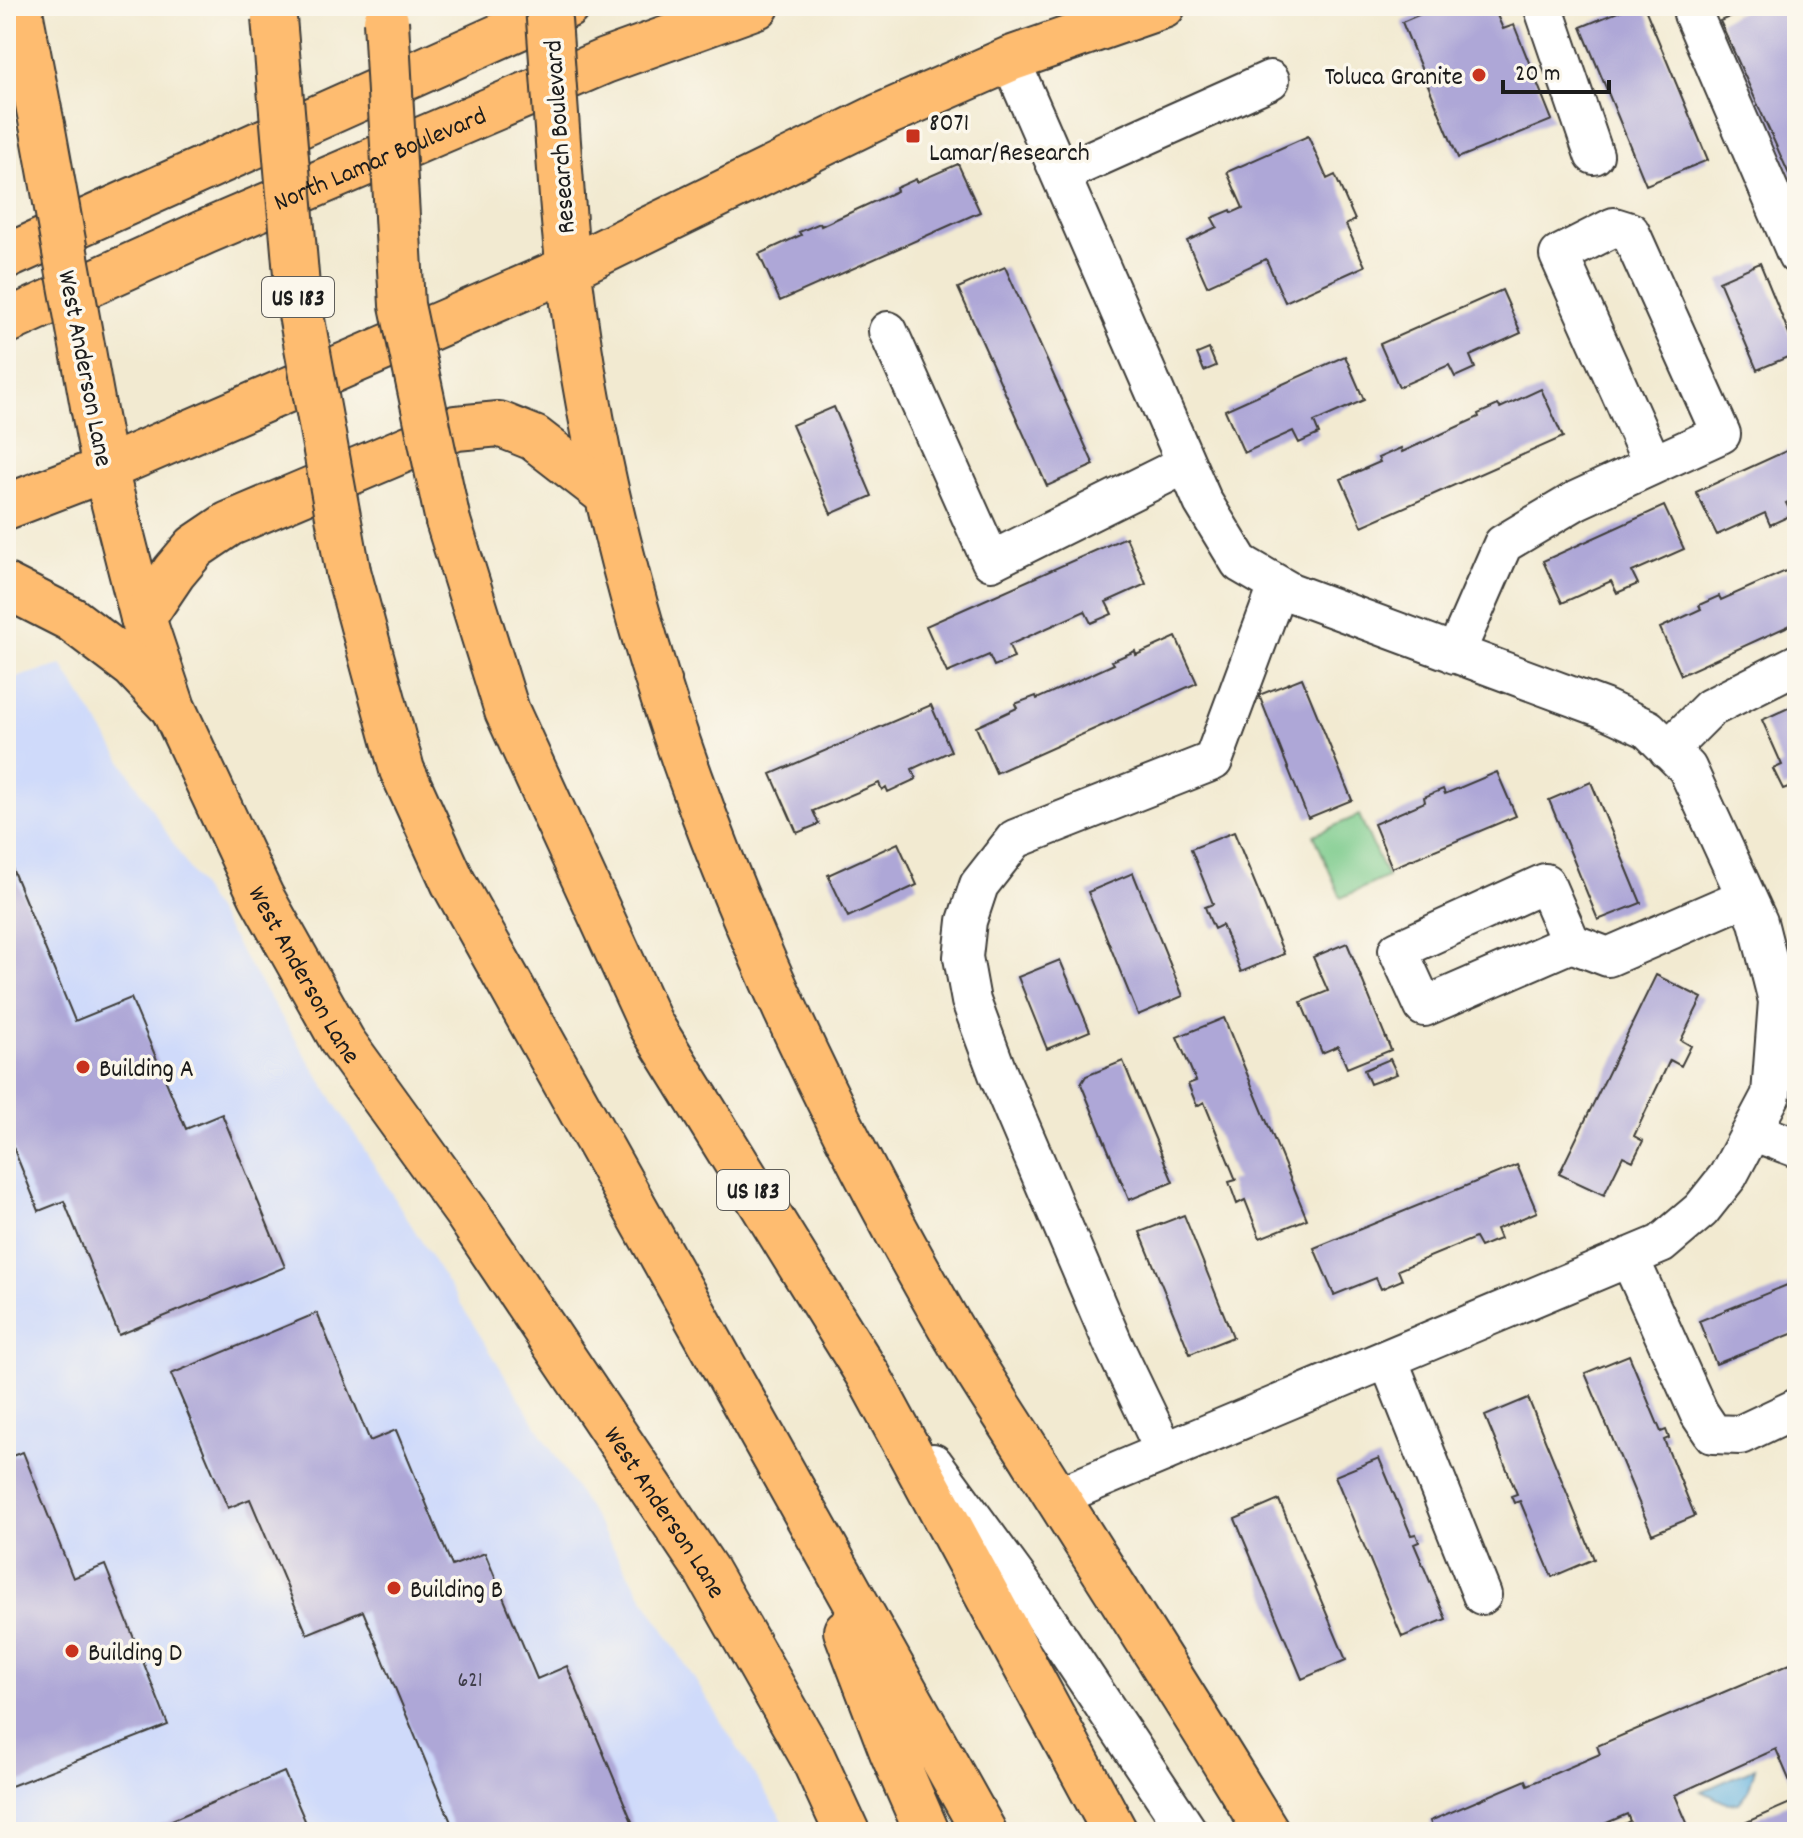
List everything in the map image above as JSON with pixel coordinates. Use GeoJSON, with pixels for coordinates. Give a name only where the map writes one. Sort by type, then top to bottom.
{"type":"FeatureCollection","features":[{"type":"Feature","properties":{"kind":"main road"},"geometry":{"type":"LineString","coordinates":[[6,9],[13,6]]}},
{"type":"Feature","properties":{"kind":"main road","name":"West Anderson Lane"},"geometry":{"type":"LineString","coordinates":[[19,6],[105,469],[143,618],[173,708],[261,896],[343,1042],[466,1212],[706,1570],[813,1758],[847,1832]]}},
{"type":"Feature","properties":{"kind":"main road","name":"Research Boulevard"},"geometry":{"type":"LineString","coordinates":[[548,6],[567,269]]}},
{"type":"Feature","properties":{"kind":"main road"},"geometry":{"type":"LineString","coordinates":[[6,257],[567,6]]}},
{"type":"Feature","properties":{"kind":"main road","name":"North Lamar Boulevard"},"geometry":{"type":"LineString","coordinates":[[6,322],[219,226],[605,61],[757,6]]}},
{"type":"Feature","properties":{"kind":"main road"},"geometry":{"type":"LineString","coordinates":[[6,507],[105,469],[567,269],[878,117],[1010,59],[1163,6]]}},
{"type":"Feature","properties":{"kind":"main road","name":"US 183"},"geometry":{"type":"LineString","coordinates":[[274,10],[298,298],[348,571],[402,770],[453,882],[984,1832]]}},
{"type":"Feature","properties":{"kind":"main road","name":"US 183"},"geometry":{"type":"LineString","coordinates":[[388,11],[402,305],[448,521],[507,711],[651,1025],[868,1375],[1115,1832]]}},
{"type":"Feature","properties":{"kind":"main road"},"geometry":{"type":"LineString","coordinates":[[567,269],[605,493],[630,596],[665,709],[713,844],[773,983],[852,1148],[946,1321],[1267,1832]]}},
{"type":"Feature","properties":{"kind":"main road"},"geometry":{"type":"LineString","coordinates":[[143,618],[195,547],[229,524],[456,428],[499,424],[534,438],[605,493]]}},
{"type":"Feature","properties":{"kind":"main road"},"geometry":{"type":"LineString","coordinates":[[6,586],[71,619],[133,666],[173,708]]}},
{"type":"Feature","properties":{"kind":"main road"},"geometry":{"type":"LineString","coordinates":[[795,1494],[892,1752],[927,1832]]}},
{"type":"Feature","properties":{"kind":"street"},"geometry":{"type":"LineString","coordinates":[[1543,6],[1594,155]]}},
{"type":"Feature","properties":{"kind":"street"},"geometry":{"type":"LineString","coordinates":[[1692,6],[1797,255]]}},
{"type":"Feature","properties":{"kind":"street"},"geometry":{"type":"LineString","coordinates":[[1010,59],[1186,464],[1220,533],[1240,563],[1278,586],[1603,708],[1648,729],[1687,768],[1785,981],[1778,1001],[1771,1095],[1728,1176],[1701,1210],[1661,1244],[1057,1497]]}},
{"type":"Feature","properties":{"kind":"street"},"geometry":{"type":"LineString","coordinates":[[1060,174],[1270,80]]}},
{"type":"Feature","properties":{"kind":"street"},"geometry":{"type":"LineString","coordinates":[[1455,654],[1503,544],[1577,500],[1721,434],[1630,232],[1614,227],[1559,255],[1653,465]]}},
{"type":"Feature","properties":{"kind":"street"},"geometry":{"type":"LineString","coordinates":[[888,331],[991,561],[1186,464]]}},
{"type":"Feature","properties":{"kind":"street"},"geometry":{"type":"LineString","coordinates":[[1165,1452],[1114,1346],[1037,1159],[998,1074],[971,1001],[963,957],[967,921],[979,885],[1015,839],[1213,761],[1278,586]]}},
{"type":"Feature","properties":{"kind":"street"},"geometry":{"type":"LineString","coordinates":[[1668,750],[1710,708],[1797,664]]}},
{"type":"Feature","properties":{"kind":"street"},"geometry":{"type":"LineString","coordinates":[[1571,943],[1608,957],[1746,897]]}},
{"type":"Feature","properties":{"kind":"street"},"geometry":{"type":"LineString","coordinates":[[1752,1131],[1797,1148]]}},
{"type":"Feature","properties":{"kind":"street"},"geometry":{"type":"LineString","coordinates":[[1629,1257],[1699,1413],[1713,1434],[1740,1435],[1797,1408]]}},
{"type":"Feature","properties":{"kind":"street"},"geometry":{"type":"LineString","coordinates":[[1388,1359],[1482,1595]]}},
{"type":"Feature","properties":{"kind":"street"},"geometry":{"type":"LineString","coordinates":[[868,1375],[1039,1608],[1188,1832]]}},
{"type":"Feature","properties":{"kind":"shaded area"},"geometry":{"type":"Polygon","coordinates":[[[62,665],[790,1832],[6,1832],[6,680],[62,665]]]}},
{"type":"Feature","properties":{"kind":"green space"},"geometry":{"type":"Polygon","coordinates":[[[1359,815],[1387,877],[1341,898],[1314,835],[1359,815]]]}},
{"type":"Feature","properties":{"kind":"water"},"geometry":{"type":"Polygon","coordinates":[[[1755,1768],[1748,1792],[1739,1803],[1728,1804],[1702,1791],[1755,1768]]]}},
{"type":"Feature","properties":{"kind":"building","name":"Toluca Granite"},"geometry":{"type":"Polygon","coordinates":[[[1439,6],[1493,6],[1503,29],[1514,25],[1552,120],[1458,158],[1402,22],[1439,6]]]}},
{"type":"Feature","properties":{"kind":"building"},"geometry":{"type":"Polygon","coordinates":[[[1632,6],[1644,6],[1708,160],[1646,185],[1581,27],[1632,6]]]}},
{"type":"Feature","properties":{"kind":"building"},"geometry":{"type":"Polygon","coordinates":[[[1741,6],[1797,6],[1797,192],[1720,21],[1743,11],[1741,6]]]}},
{"type":"Feature","properties":{"kind":"building"},"geometry":{"type":"Polygon","coordinates":[[[1308,136],[1327,179],[1335,175],[1355,220],[1346,225],[1365,266],[1285,302],[1266,259],[1207,286],[1187,241],[1217,227],[1212,218],[1243,208],[1227,172],[1308,136]]]}},
{"type":"Feature","properties":{"kind":"building"},"geometry":{"type":"Polygon","coordinates":[[[958,164],[980,212],[780,301],[759,254],[801,235],[799,232],[820,223],[821,226],[897,191],[896,188],[958,164]]]}},
{"type":"Feature","properties":{"kind":"building"},"geometry":{"type":"Polygon","coordinates":[[[1760,263],[1797,353],[1757,370],[1719,281],[1760,263]]]}},
{"type":"Feature","properties":{"kind":"building"},"geometry":{"type":"Polygon","coordinates":[[[1005,267],[1094,465],[1047,486],[958,288],[1005,267]]]}},
{"type":"Feature","properties":{"kind":"building"},"geometry":{"type":"Polygon","coordinates":[[[1502,290],[1521,333],[1470,356],[1475,368],[1455,377],[1449,365],[1399,387],[1380,344],[1502,290]]]}},
{"type":"Feature","properties":{"kind":"building"},"geometry":{"type":"Polygon","coordinates":[[[1209,349],[1216,366],[1204,371],[1197,354],[1209,349]]]}},
{"type":"Feature","properties":{"kind":"building"},"geometry":{"type":"Polygon","coordinates":[[[1345,356],[1364,400],[1314,422],[1319,434],[1299,443],[1293,431],[1244,453],[1225,410],[1345,356]]]}},
{"type":"Feature","properties":{"kind":"building"},"geometry":{"type":"Polygon","coordinates":[[[1541,389],[1563,437],[1362,526],[1341,479],[1380,462],[1378,458],[1401,448],[1402,452],[1479,417],[1478,414],[1498,405],[1500,408],[1541,389]]]}},
{"type":"Feature","properties":{"kind":"building"},"geometry":{"type":"Polygon","coordinates":[[[834,407],[872,496],[831,514],[792,425],[834,407]]]}},
{"type":"Feature","properties":{"kind":"building"},"geometry":{"type":"Polygon","coordinates":[[[1797,446],[1797,498],[1786,503],[1792,515],[1770,525],[1765,513],[1717,535],[1696,492],[1797,446]]]}},
{"type":"Feature","properties":{"kind":"building"},"geometry":{"type":"Polygon","coordinates":[[[1664,506],[1684,549],[1632,572],[1638,584],[1617,593],[1611,581],[1562,603],[1543,561],[1664,506]]]}},
{"type":"Feature","properties":{"kind":"building"},"geometry":{"type":"Polygon","coordinates":[[[1126,537],[1146,584],[1106,602],[1112,614],[1091,623],[1085,611],[1009,645],[1014,658],[994,666],[989,655],[947,673],[926,626],[1126,537]]]}},
{"type":"Feature","properties":{"kind":"building"},"geometry":{"type":"Polygon","coordinates":[[[1797,566],[1797,622],[1681,675],[1660,628],[1701,609],[1699,605],[1719,596],[1721,600],[1797,566]]]}},
{"type":"Feature","properties":{"kind":"building"},"geometry":{"type":"Polygon","coordinates":[[[1176,637],[1197,683],[996,773],[976,727],[1017,708],[1015,704],[1036,696],[1037,699],[1114,664],[1112,661],[1135,651],[1136,655],[1176,637]]]}},
{"type":"Feature","properties":{"kind":"building"},"geometry":{"type":"Polygon","coordinates":[[[1302,678],[1352,800],[1308,818],[1259,695],[1302,678]]]}},
{"type":"Feature","properties":{"kind":"building"},"geometry":{"type":"Polygon","coordinates":[[[1797,704],[1797,800],[1791,786],[1783,789],[1773,769],[1782,765],[1762,720],[1797,704]]]}},
{"type":"Feature","properties":{"kind":"building"},"geometry":{"type":"Polygon","coordinates":[[[931,705],[951,751],[912,769],[916,779],[888,792],[886,787],[882,790],[879,783],[813,811],[819,824],[797,833],[771,774],[931,705]]]}},
{"type":"Feature","properties":{"kind":"building"},"geometry":{"type":"Polygon","coordinates":[[[1497,772],[1516,816],[1392,868],[1374,824],[1425,802],[1424,797],[1443,789],[1445,794],[1497,772]]]}},
{"type":"Feature","properties":{"kind":"building"},"geometry":{"type":"Polygon","coordinates":[[[1591,782],[1641,903],[1598,920],[1549,800],[1591,782]]]}},
{"type":"Feature","properties":{"kind":"building"},"geometry":{"type":"Polygon","coordinates":[[[1234,832],[1284,954],[1241,972],[1222,925],[1214,929],[1210,920],[1205,907],[1213,904],[1191,849],[1234,832]]]}},
{"type":"Feature","properties":{"kind":"building"},"geometry":{"type":"Polygon","coordinates":[[[898,843],[917,885],[848,917],[828,875],[898,843]]]}},
{"type":"Feature","properties":{"kind":"building","name":"Building A"},"geometry":{"type":"Polygon","coordinates":[[[6,854],[75,1021],[131,998],[186,1129],[222,1114],[285,1267],[119,1335],[64,1201],[39,1211],[6,1130],[6,854]]]}},
{"type":"Feature","properties":{"kind":"building"},"geometry":{"type":"Polygon","coordinates":[[[1133,873],[1183,996],[1138,1015],[1088,892],[1133,873]]]}},
{"type":"Feature","properties":{"kind":"building"},"geometry":{"type":"Polygon","coordinates":[[[1347,943],[1391,1050],[1347,1068],[1338,1046],[1322,1053],[1301,1002],[1328,991],[1313,957],[1347,943]]]}},
{"type":"Feature","properties":{"kind":"building"},"geometry":{"type":"Polygon","coordinates":[[[1060,960],[1090,1031],[1047,1049],[1018,977],[1060,960]]]}},
{"type":"Feature","properties":{"kind":"building"},"geometry":{"type":"Polygon","coordinates":[[[1656,975],[1702,998],[1681,1040],[1691,1046],[1681,1066],[1670,1060],[1634,1136],[1643,1141],[1633,1161],[1623,1156],[1604,1195],[1559,1174],[1656,975]]]}},
{"type":"Feature","properties":{"kind":"building"},"geometry":{"type":"Polygon","coordinates":[[[1224,1018],[1307,1219],[1260,1238],[1245,1200],[1237,1204],[1229,1182],[1236,1180],[1204,1102],[1197,1106],[1188,1084],[1196,1081],[1177,1037],[1224,1018]]]}},
{"type":"Feature","properties":{"kind":"building"},"geometry":{"type":"Polygon","coordinates":[[[1390,1059],[1397,1074],[1370,1084],[1364,1070],[1390,1059]]]}},
{"type":"Feature","properties":{"kind":"building"},"geometry":{"type":"Polygon","coordinates":[[[1123,1061],[1173,1182],[1129,1200],[1081,1084],[1086,1076],[1123,1061]]]}},
{"type":"Feature","properties":{"kind":"building"},"geometry":{"type":"Polygon","coordinates":[[[1517,1165],[1537,1212],[1496,1229],[1500,1239],[1480,1247],[1475,1238],[1398,1270],[1402,1280],[1381,1289],[1376,1278],[1334,1295],[1314,1248],[1517,1165]]]}},
{"type":"Feature","properties":{"kind":"building"},"geometry":{"type":"Polygon","coordinates":[[[1184,1215],[1233,1337],[1190,1354],[1140,1232],[1184,1215]]]}},
{"type":"Feature","properties":{"kind":"building"},"geometry":{"type":"Polygon","coordinates":[[[1797,1281],[1797,1340],[1794,1333],[1716,1364],[1699,1321],[1797,1281]]]}},
{"type":"Feature","properties":{"kind":"building","name":"Building B"},"geometry":{"type":"Polygon","coordinates":[[[317,1313],[370,1441],[396,1430],[452,1566],[485,1553],[537,1679],[567,1666],[633,1824],[613,1832],[455,1832],[363,1611],[307,1634],[250,1499],[228,1508],[171,1374],[317,1313]]]}},
{"type":"Feature","properties":{"kind":"building"},"geometry":{"type":"Polygon","coordinates":[[[1629,1355],[1661,1432],[1666,1430],[1669,1438],[1664,1440],[1695,1516],[1652,1534],[1585,1373],[1629,1355]]]}},
{"type":"Feature","properties":{"kind":"building"},"geometry":{"type":"Polygon","coordinates":[[[1528,1398],[1594,1559],[1552,1577],[1520,1501],[1514,1503],[1511,1496],[1517,1494],[1485,1416],[1528,1398]]]}},
{"type":"Feature","properties":{"kind":"building","name":"Building D"},"geometry":{"type":"Polygon","coordinates":[[[23,1452],[73,1578],[105,1565],[168,1725],[6,1788],[6,1458],[23,1452]]]}},
{"type":"Feature","properties":{"kind":"building"},"geometry":{"type":"Polygon","coordinates":[[[1379,1458],[1411,1535],[1416,1534],[1419,1542],[1414,1544],[1446,1619],[1402,1637],[1335,1476],[1379,1458]]]}},
{"type":"Feature","properties":{"kind":"building"},"geometry":{"type":"Polygon","coordinates":[[[1279,1500],[1346,1660],[1302,1679],[1235,1519],[1279,1500]]]}},
{"type":"Feature","properties":{"kind":"building"},"geometry":{"type":"Polygon","coordinates":[[[1790,1664],[1793,1671],[1797,1670],[1797,1798],[1776,1749],[1675,1795],[1691,1832],[1622,1832],[1620,1826],[1630,1821],[1627,1814],[1586,1832],[1434,1832],[1430,1821],[1526,1780],[1528,1785],[1600,1754],[1597,1746],[1790,1664]]]}},
{"type":"Feature","properties":{"kind":"building"},"geometry":{"type":"Polygon","coordinates":[[[284,1772],[310,1832],[144,1832],[284,1772]]]}},
{"type":"Feature","properties":{"kind":"building"},"geometry":{"type":"Polygon","coordinates":[[[1797,1800],[1797,1832],[1724,1832],[1797,1800]]]}},
{"type":"Feature","properties":{"kind":"place","name":"Toluca Granite"},"geometry":{"type":"Point","coordinates":[1479,75]}},
{"type":"Feature","properties":{"kind":"place","name":"8071 Lamar/Research"},"geometry":{"type":"Point","coordinates":[913,136]}},
{"type":"Feature","properties":{"kind":"place","name":"Building A"},"geometry":{"type":"Point","coordinates":[83,1067]}},
{"type":"Feature","properties":{"kind":"place","name":"Building B"},"geometry":{"type":"Point","coordinates":[394,1588]}},
{"type":"Feature","properties":{"kind":"place","name":"Building D"},"geometry":{"type":"Point","coordinates":[72,1651]}}]}
